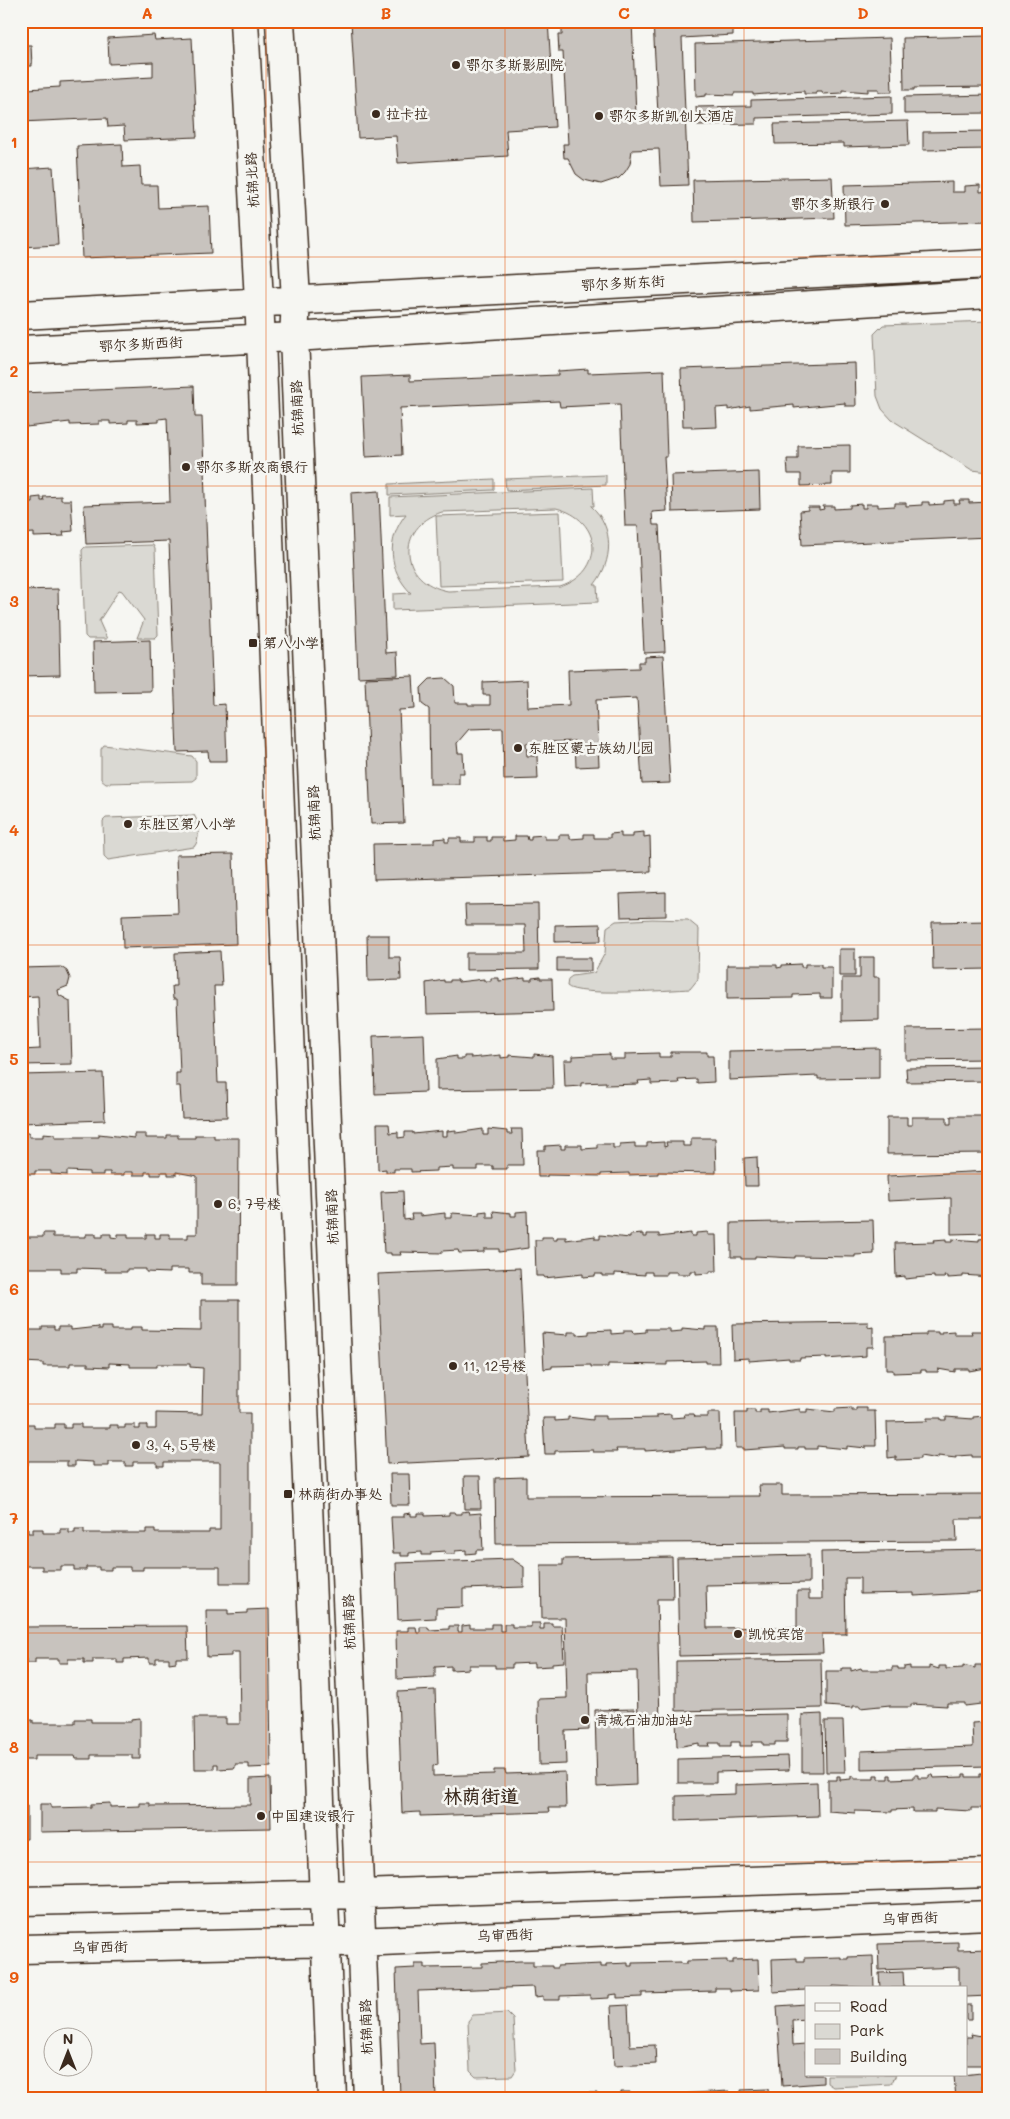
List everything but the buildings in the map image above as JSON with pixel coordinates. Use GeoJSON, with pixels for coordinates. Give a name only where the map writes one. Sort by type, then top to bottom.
{"type":"FeatureCollection","features":[{"type":"Feature","properties":{"kind":"main road","name":"杭锦北路"},"geometry":{"type":"LineString","coordinates":[[244,21],[261,339]]}},
{"type":"Feature","properties":{"kind":"main road"},"geometry":{"type":"LineString","coordinates":[[280,21],[296,300],[294,337]]}},
{"type":"Feature","properties":{"kind":"main road","name":"鄂尔多斯东街"},"geometry":{"type":"LineString","coordinates":[[258,304],[296,300],[989,264]]}},
{"type":"Feature","properties":{"kind":"main road"},"geometry":{"type":"LineString","coordinates":[[332,2098],[261,339],[989,294]]}},
{"type":"Feature","properties":{"kind":"main road"},"geometry":{"type":"LineString","coordinates":[[21,315],[258,304]]}},
{"type":"Feature","properties":{"kind":"main road","name":"杭锦南路"},"geometry":{"type":"LineString","coordinates":[[294,337],[361,1894],[368,2098]]}},
{"type":"Feature","properties":{"kind":"main road","name":"鄂尔多斯西街"},"geometry":{"type":"LineString","coordinates":[[21,350],[261,339]]}},
{"type":"Feature","properties":{"kind":"main road"},"geometry":{"type":"LineString","coordinates":[[21,1901],[361,1894],[989,1873]]}},
{"type":"Feature","properties":{"kind":"main road","name":"乌审西街"},"geometry":{"type":"LineString","coordinates":[[21,1949],[362,1941],[989,1915]]}},
{"type":"Feature","properties":{"kind":"green space"},"geometry":{"type":"Polygon","coordinates":[[[989,321],[989,472],[972,470],[892,420],[882,409],[877,396],[874,334],[883,325],[989,321]]]}},
{"type":"Feature","properties":{"kind":"green space"},"geometry":{"type":"Polygon","coordinates":[[[606,475],[606,485],[506,490],[505,479],[606,475]]]}},
{"type":"Feature","properties":{"kind":"green space"},"geometry":{"type":"Polygon","coordinates":[[[494,479],[494,490],[389,495],[389,484],[494,479]]]}},
{"type":"Feature","properties":{"kind":"green space"},"geometry":{"type":"Polygon","coordinates":[[[593,488],[594,506],[591,506],[599,514],[604,524],[608,534],[609,545],[605,566],[594,585],[597,585],[598,602],[393,610],[393,594],[411,593],[403,584],[398,574],[392,554],[395,534],[406,514],[390,515],[390,497],[593,488]],[[556,508],[442,512],[427,519],[416,529],[410,541],[409,554],[412,566],[420,577],[432,586],[448,591],[560,587],[575,580],[585,570],[591,558],[593,546],[590,534],[583,523],[572,514],[556,508]]]}},
{"type":"Feature","properties":{"kind":"green space"},"geometry":{"type":"Polygon","coordinates":[[[560,512],[563,582],[439,586],[436,516],[560,512]]]}},
{"type":"Feature","properties":{"kind":"green space"},"geometry":{"type":"Polygon","coordinates":[[[153,545],[155,549],[158,635],[155,638],[137,638],[144,620],[122,591],[119,590],[99,621],[107,639],[88,639],[85,636],[82,550],[85,547],[153,545]]]}},
{"type":"Feature","properties":{"kind":"green space"},"geometry":{"type":"Polygon","coordinates":[[[104,745],[192,756],[196,761],[196,778],[192,781],[106,783],[101,779],[101,749],[104,745]]]}},
{"type":"Feature","properties":{"kind":"green space"},"geometry":{"type":"Polygon","coordinates":[[[194,815],[198,831],[194,847],[108,860],[104,856],[103,821],[106,818],[194,815]]]}},
{"type":"Feature","properties":{"kind":"green space"},"geometry":{"type":"Polygon","coordinates":[[[688,920],[699,929],[698,979],[690,989],[605,992],[574,989],[567,986],[568,979],[572,976],[594,973],[605,953],[607,927],[616,921],[688,920]]]}},
{"type":"Feature","properties":{"kind":"green space"},"geometry":{"type":"Polygon","coordinates":[[[507,2013],[513,2019],[516,2070],[512,2076],[476,2077],[470,2071],[468,2021],[473,2015],[507,2013]]]}},
{"type":"Feature","properties":{"kind":"green space"},"geometry":{"type":"Polygon","coordinates":[[[827,2076],[895,2076],[891,2084],[833,2087],[827,2083],[827,2076]]]}},
{"type":"Feature","properties":{"kind":"place","name":"鄂尔多斯影剧院"},"geometry":{"type":"Point","coordinates":[456,65]}},
{"type":"Feature","properties":{"kind":"place","name":"拉卡拉"},"geometry":{"type":"Point","coordinates":[376,114]}},
{"type":"Feature","properties":{"kind":"place","name":"鄂尔多斯凯创大酒店"},"geometry":{"type":"Point","coordinates":[599,116]}},
{"type":"Feature","properties":{"kind":"place","name":"鄂尔多斯银行"},"geometry":{"type":"Point","coordinates":[885,204]}},
{"type":"Feature","properties":{"kind":"place","name":"鄂尔多斯农商银行"},"geometry":{"type":"Point","coordinates":[186,467]}},
{"type":"Feature","properties":{"kind":"place","name":"第八小学"},"geometry":{"type":"Point","coordinates":[253,643]}},
{"type":"Feature","properties":{"kind":"place","name":"东胜区蒙古族幼儿园"},"geometry":{"type":"Point","coordinates":[518,748]}},
{"type":"Feature","properties":{"kind":"place","name":"东胜区第八小学"},"geometry":{"type":"Point","coordinates":[128,824]}},
{"type":"Feature","properties":{"kind":"place","name":"6, 7号楼"},"geometry":{"type":"Point","coordinates":[218,1204]}},
{"type":"Feature","properties":{"kind":"place","name":"11, 12号楼"},"geometry":{"type":"Point","coordinates":[453,1366]}},
{"type":"Feature","properties":{"kind":"place","name":"3, 4, 5号楼"},"geometry":{"type":"Point","coordinates":[136,1445]}},
{"type":"Feature","properties":{"kind":"place","name":"林荫街办事处"},"geometry":{"type":"Point","coordinates":[288,1494]}},
{"type":"Feature","properties":{"kind":"place","name":"凯悦宾馆"},"geometry":{"type":"Point","coordinates":[738,1634]}},
{"type":"Feature","properties":{"kind":"place","name":"青城石油加油站"},"geometry":{"type":"Point","coordinates":[585,1720]}},
{"type":"Feature","properties":{"kind":"place","name":"中国建设银行"},"geometry":{"type":"Point","coordinates":[261,1816]}},
{"type":"Feature","properties":{"kind":"district","name":"林荫街道"},"geometry":{"type":"Point","coordinates":[481,1796]}}]}
